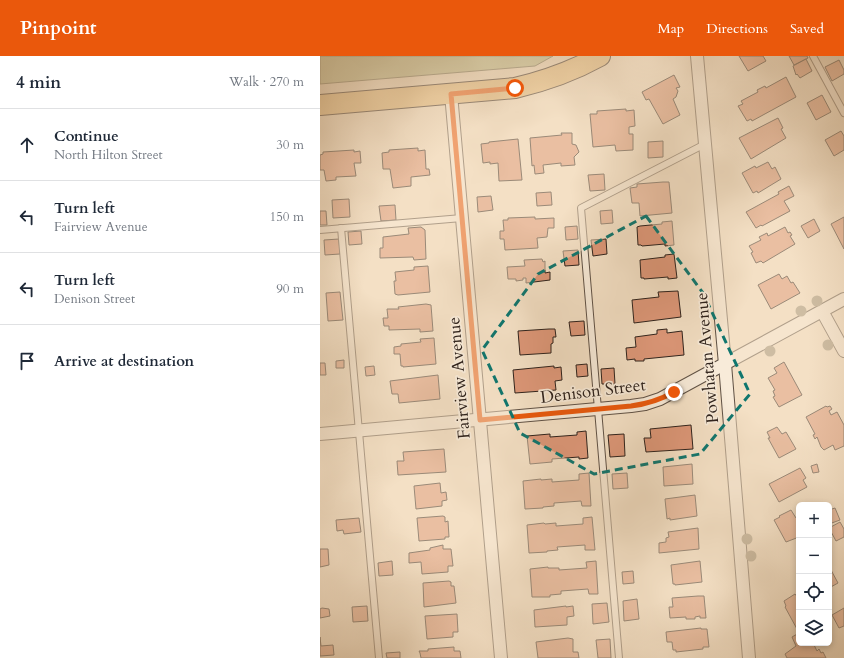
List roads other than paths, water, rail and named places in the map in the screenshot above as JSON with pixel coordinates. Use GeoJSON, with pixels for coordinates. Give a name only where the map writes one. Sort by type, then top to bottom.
{"type":"FeatureCollection","features":[{"type":"Feature","properties":{"kind":"main road"},"geometry":{"type":"LineString","coordinates":[[320,105],[515,88],[561,75],[600,56]]}},
{"type":"Feature","properties":{"kind":"street","name":"Powhatan Avenue"},"geometry":{"type":"LineString","coordinates":[[697,56],[725,364],[748,658]]}},
{"type":"Feature","properties":{"kind":"street","name":"Fairview Avenue"},"geometry":{"type":"LineString","coordinates":[[451,94],[501,658]]}},
{"type":"Feature","properties":{"kind":"street","name":"Denison Street"},"geometry":{"type":"LineString","coordinates":[[320,434],[645,404],[660,399],[844,299]]}},
{"type":"Feature","properties":{"kind":"street"},"geometry":{"type":"LineString","coordinates":[[822,311],[844,351]]}},
{"type":"Feature","properties":{"kind":"lane"},"geometry":{"type":"LineString","coordinates":[[813,56],[844,113]]}},
{"type":"Feature","properties":{"kind":"lane"},"geometry":{"type":"LineString","coordinates":[[619,658],[581,208],[705,144]]}},
{"type":"Feature","properties":{"kind":"lane"},"geometry":{"type":"LineString","coordinates":[[320,230],[462,218]]}},
{"type":"Feature","properties":{"kind":"lane"},"geometry":{"type":"LineString","coordinates":[[341,228],[379,658]]}}]}
